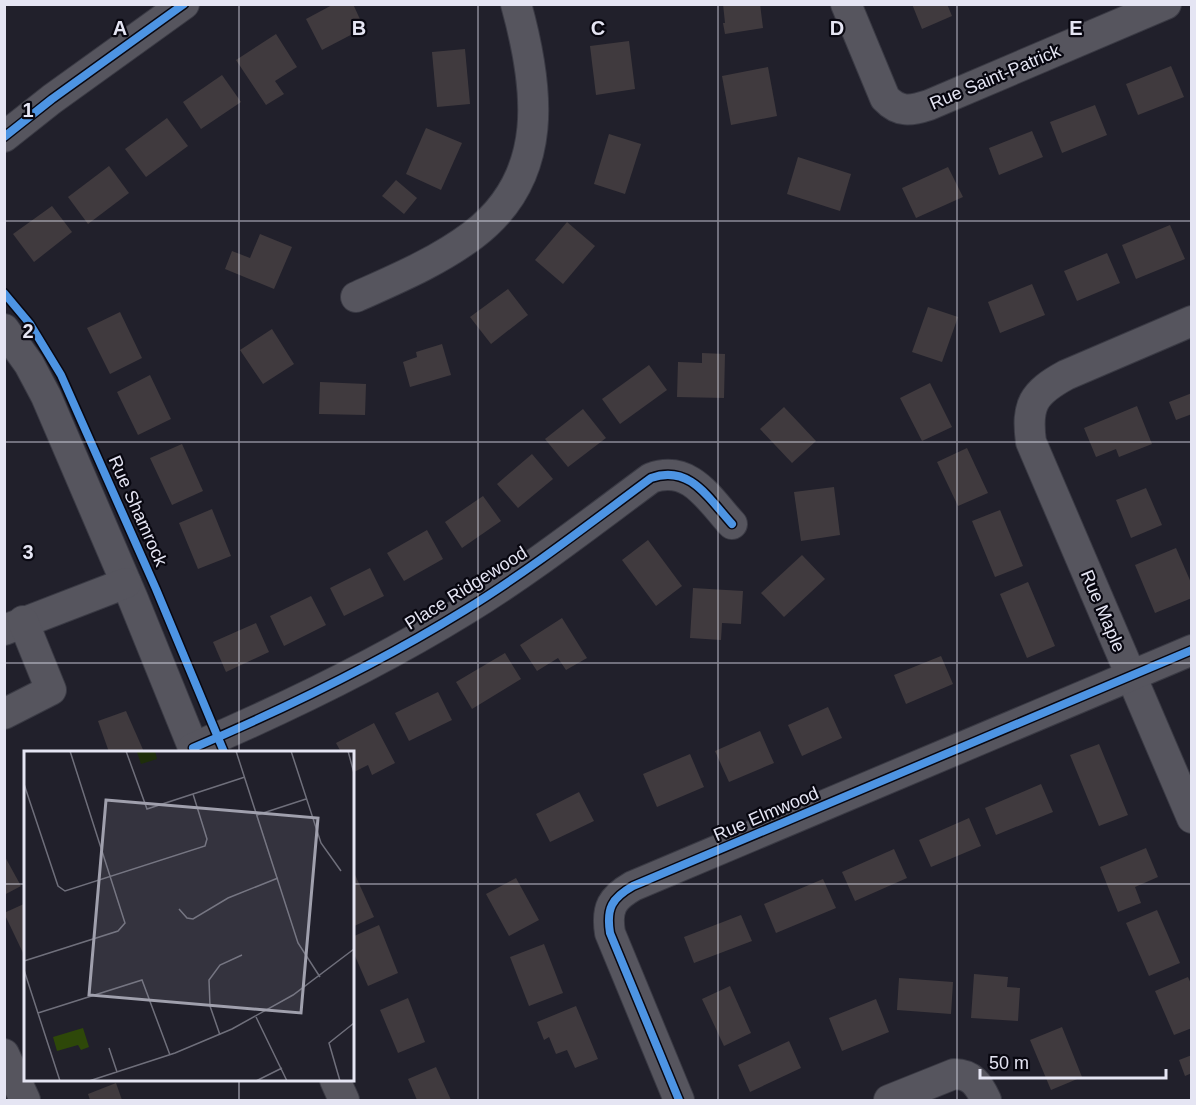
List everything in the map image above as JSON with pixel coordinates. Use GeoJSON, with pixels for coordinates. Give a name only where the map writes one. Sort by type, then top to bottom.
{"type":"FeatureCollection","features":[{"type":"Feature","properties":{"kind":"street"},"geometry":{"type":"LineString","coordinates":[[4,137],[60,93],[184,4]]}},
{"type":"Feature","properties":{"kind":"street"},"geometry":{"type":"LineString","coordinates":[[356,297],[422,266],[473,235],[493,217],[508,198],[524,171],[531,145],[534,116],[525,37],[516,4]]}},
{"type":"Feature","properties":{"kind":"street","name":"Rue Saint-Patrick"},"geometry":{"type":"LineString","coordinates":[[846,4],[885,98],[892,106],[905,110],[929,105],[1166,4]]}},
{"type":"Feature","properties":{"kind":"street","name":"Rue Maple"},"geometry":{"type":"LineString","coordinates":[[1191,321],[1065,375],[1047,385],[1032,401],[1028,420],[1031,442],[1191,818]]}},
{"type":"Feature","properties":{"kind":"street"},"geometry":{"type":"LineString","coordinates":[[4,329],[29,364],[46,396],[194,750]]}},
{"type":"Feature","properties":{"kind":"street","name":"Place Ridgewood"},"geometry":{"type":"LineString","coordinates":[[194,750],[361,669],[465,610],[520,574],[651,478],[663,474],[685,478],[699,488],[732,524]]}},
{"type":"Feature","properties":{"kind":"street"},"geometry":{"type":"LineString","coordinates":[[4,714],[51,690],[11,620],[126,583]]}},
{"type":"Feature","properties":{"kind":"street","name":"Rue Elmwood"},"geometry":{"type":"LineString","coordinates":[[679,1101],[610,933],[607,918],[610,906],[620,894],[655,877],[1191,650]]}},
{"type":"Feature","properties":{"kind":"street"},"geometry":{"type":"LineString","coordinates":[[4,1054],[25,1101]]}},
{"type":"Feature","properties":{"kind":"street"},"geometry":{"type":"LineString","coordinates":[[889,1101],[943,1078],[963,1074],[971,1077],[978,1084],[986,1101]]}},
{"type":"Feature","properties":{"kind":"building"},"geometry":{"type":"Polygon","coordinates":[[[334,4],[353,4],[364,28],[322,50],[306,19],[334,4]]]}},
{"type":"Feature","properties":{"kind":"building"},"geometry":{"type":"Polygon","coordinates":[[[723,4],[760,4],[763,28],[725,34],[723,4]]]}},
{"type":"Feature","properties":{"kind":"building"},"geometry":{"type":"Polygon","coordinates":[[[912,4],[947,4],[952,16],[922,29],[912,4]]]}},
{"type":"Feature","properties":{"kind":"building"},"geometry":{"type":"Polygon","coordinates":[[[276,34],[297,67],[275,81],[284,94],[266,105],[236,60],[276,34]]]}},
{"type":"Feature","properties":{"kind":"building"},"geometry":{"type":"Polygon","coordinates":[[[629,41],[635,89],[596,95],[590,46],[629,41]]]}},
{"type":"Feature","properties":{"kind":"building"},"geometry":{"type":"Polygon","coordinates":[[[465,49],[470,104],[437,107],[432,52],[465,49]]]}},
{"type":"Feature","properties":{"kind":"building"},"geometry":{"type":"Polygon","coordinates":[[[1171,66],[1184,97],[1138,115],[1126,84],[1171,66]]]}},
{"type":"Feature","properties":{"kind":"building"},"geometry":{"type":"Polygon","coordinates":[[[768,67],[777,116],[731,125],[722,76],[768,67]]]}},
{"type":"Feature","properties":{"kind":"building"},"geometry":{"type":"Polygon","coordinates":[[[222,75],[241,102],[201,129],[183,102],[222,75]]]}},
{"type":"Feature","properties":{"kind":"building"},"geometry":{"type":"Polygon","coordinates":[[[1095,105],[1107,135],[1062,153],[1050,122],[1095,105]]]}},
{"type":"Feature","properties":{"kind":"building"},"geometry":{"type":"Polygon","coordinates":[[[167,118],[188,146],[146,177],[125,149],[167,118]]]}},
{"type":"Feature","properties":{"kind":"building"},"geometry":{"type":"Polygon","coordinates":[[[426,128],[462,143],[441,190],[406,174],[426,128]]]}},
{"type":"Feature","properties":{"kind":"building"},"geometry":{"type":"Polygon","coordinates":[[[1032,131],[1043,157],[999,175],[989,148],[1032,131]]]}},
{"type":"Feature","properties":{"kind":"building"},"geometry":{"type":"Polygon","coordinates":[[[609,134],[641,144],[625,194],[594,184],[609,134]]]}},
{"type":"Feature","properties":{"kind":"building"},"geometry":{"type":"Polygon","coordinates":[[[798,157],[851,174],[840,211],[787,194],[798,157]]]}},
{"type":"Feature","properties":{"kind":"building"},"geometry":{"type":"Polygon","coordinates":[[[109,166],[129,193],[88,224],[68,197],[109,166]]]}},
{"type":"Feature","properties":{"kind":"building"},"geometry":{"type":"Polygon","coordinates":[[[948,167],[963,197],[916,218],[902,188],[948,167]]]}},
{"type":"Feature","properties":{"kind":"building"},"geometry":{"type":"Polygon","coordinates":[[[396,180],[417,198],[404,214],[382,196],[396,180]]]}},
{"type":"Feature","properties":{"kind":"building"},"geometry":{"type":"Polygon","coordinates":[[[52,206],[72,232],[34,262],[13,234],[52,206]]]}},
{"type":"Feature","properties":{"kind":"building"},"geometry":{"type":"Polygon","coordinates":[[[567,222],[595,246],[563,284],[535,260],[567,222]]]}},
{"type":"Feature","properties":{"kind":"building"},"geometry":{"type":"Polygon","coordinates":[[[1170,225],[1185,259],[1136,279],[1122,245],[1170,225]]]}},
{"type":"Feature","properties":{"kind":"building"},"geometry":{"type":"Polygon","coordinates":[[[260,234],[292,247],[274,289],[225,269],[232,251],[250,258],[260,234]]]}},
{"type":"Feature","properties":{"kind":"building"},"geometry":{"type":"Polygon","coordinates":[[[1107,253],[1120,283],[1077,301],[1064,271],[1107,253]]]}},
{"type":"Feature","properties":{"kind":"building"},"geometry":{"type":"Polygon","coordinates":[[[1032,284],[1045,315],[1000,333],[988,302],[1032,284]]]}},
{"type":"Feature","properties":{"kind":"building"},"geometry":{"type":"Polygon","coordinates":[[[508,289],[528,315],[491,344],[470,317],[508,289]]]}},
{"type":"Feature","properties":{"kind":"building"},"geometry":{"type":"Polygon","coordinates":[[[928,307],[958,317],[942,362],[912,352],[928,307]]]}},
{"type":"Feature","properties":{"kind":"building"},"geometry":{"type":"Polygon","coordinates":[[[120,312],[142,358],[110,374],[87,328],[120,312]]]}},
{"type":"Feature","properties":{"kind":"building"},"geometry":{"type":"Polygon","coordinates":[[[272,329],[294,364],[263,384],[240,350],[272,329]]]}},
{"type":"Feature","properties":{"kind":"building"},"geometry":{"type":"Polygon","coordinates":[[[442,344],[451,375],[410,387],[403,362],[417,357],[416,352],[442,344]]]}},
{"type":"Feature","properties":{"kind":"building"},"geometry":{"type":"Polygon","coordinates":[[[702,353],[725,354],[724,398],[677,397],[678,362],[702,363],[702,353]]]}},
{"type":"Feature","properties":{"kind":"building"},"geometry":{"type":"Polygon","coordinates":[[[649,365],[667,390],[620,424],[602,399],[649,365]]]}},
{"type":"Feature","properties":{"kind":"building"},"geometry":{"type":"Polygon","coordinates":[[[150,375],[171,419],[138,435],[117,392],[150,375]]]}},
{"type":"Feature","properties":{"kind":"building"},"geometry":{"type":"Polygon","coordinates":[[[320,382],[366,384],[365,415],[319,414],[320,382]]]}},
{"type":"Feature","properties":{"kind":"building"},"geometry":{"type":"Polygon","coordinates":[[[930,383],[952,427],[922,441],[900,398],[930,383]]]}},
{"type":"Feature","properties":{"kind":"building"},"geometry":{"type":"Polygon","coordinates":[[[1192,393],[1192,414],[1176,420],[1169,402],[1192,393]]]}},
{"type":"Feature","properties":{"kind":"building"},"geometry":{"type":"Polygon","coordinates":[[[1137,406],[1152,444],[1119,457],[1116,449],[1096,457],[1084,428],[1137,406]]]}},
{"type":"Feature","properties":{"kind":"building"},"geometry":{"type":"Polygon","coordinates":[[[784,407],[816,441],[792,463],[760,429],[784,407]]]}},
{"type":"Feature","properties":{"kind":"building"},"geometry":{"type":"Polygon","coordinates":[[[583,409],[606,438],[568,467],[545,439],[583,409]]]}},
{"type":"Feature","properties":{"kind":"building"},"geometry":{"type":"Polygon","coordinates":[[[182,444],[203,491],[172,505],[150,458],[182,444]]]}},
{"type":"Feature","properties":{"kind":"building"},"geometry":{"type":"Polygon","coordinates":[[[967,448],[988,493],[958,506],[937,462],[967,448]]]}},
{"type":"Feature","properties":{"kind":"building"},"geometry":{"type":"Polygon","coordinates":[[[532,454],[553,479],[518,508],[497,484],[532,454]]]}},
{"type":"Feature","properties":{"kind":"building"},"geometry":{"type":"Polygon","coordinates":[[[834,487],[840,535],[801,541],[794,492],[834,487]]]}},
{"type":"Feature","properties":{"kind":"building"},"geometry":{"type":"Polygon","coordinates":[[[1146,488],[1162,525],[1131,538],[1116,500],[1146,488]]]}},
{"type":"Feature","properties":{"kind":"building"},"geometry":{"type":"Polygon","coordinates":[[[483,496],[501,521],[462,548],[445,522],[483,496]]]}},
{"type":"Feature","properties":{"kind":"building"},"geometry":{"type":"Polygon","coordinates":[[[212,509],[231,556],[198,569],[179,523],[212,509]]]}},
{"type":"Feature","properties":{"kind":"building"},"geometry":{"type":"Polygon","coordinates":[[[1000,510],[1023,566],[995,577],[972,521],[1000,510]]]}},
{"type":"Feature","properties":{"kind":"building"},"geometry":{"type":"Polygon","coordinates":[[[427,530],[443,559],[404,581],[387,553],[427,530]]]}},
{"type":"Feature","properties":{"kind":"building"},"geometry":{"type":"Polygon","coordinates":[[[648,540],[682,586],[656,606],[622,560],[648,540]]]}},
{"type":"Feature","properties":{"kind":"building"},"geometry":{"type":"Polygon","coordinates":[[[1176,548],[1192,585],[1192,598],[1155,613],[1135,565],[1176,548]]]}},
{"type":"Feature","properties":{"kind":"building"},"geometry":{"type":"Polygon","coordinates":[[[802,555],[825,579],[784,617],[761,593],[802,555]]]}},
{"type":"Feature","properties":{"kind":"building"},"geometry":{"type":"Polygon","coordinates":[[[370,568],[384,596],[344,616],[330,588],[370,568]]]}},
{"type":"Feature","properties":{"kind":"building"},"geometry":{"type":"Polygon","coordinates":[[[1028,582],[1055,646],[1027,658],[1000,594],[1028,582]]]}},
{"type":"Feature","properties":{"kind":"building"},"geometry":{"type":"Polygon","coordinates":[[[693,588],[743,591],[741,624],[722,623],[721,640],[690,638],[693,588]]]}},
{"type":"Feature","properties":{"kind":"building"},"geometry":{"type":"Polygon","coordinates":[[[311,596],[326,625],[284,646],[270,616],[311,596]]]}},
{"type":"Feature","properties":{"kind":"building"},"geometry":{"type":"Polygon","coordinates":[[[562,618],[587,658],[566,670],[558,658],[537,671],[520,645],[562,618]]]}},
{"type":"Feature","properties":{"kind":"building"},"geometry":{"type":"Polygon","coordinates":[[[256,623],[269,652],[226,672],[213,642],[256,623]]]}},
{"type":"Feature","properties":{"kind":"building"},"geometry":{"type":"Polygon","coordinates":[[[505,653],[521,679],[472,709],[456,682],[505,653]]]}},
{"type":"Feature","properties":{"kind":"building"},"geometry":{"type":"Polygon","coordinates":[[[941,656],[953,684],[906,704],[894,675],[941,656]]]}},
{"type":"Feature","properties":{"kind":"building"},"geometry":{"type":"Polygon","coordinates":[[[438,692],[452,720],[409,741],[395,713],[438,692]]]}},
{"type":"Feature","properties":{"kind":"building"},"geometry":{"type":"Polygon","coordinates":[[[828,707],[842,738],[802,756],[788,725],[828,707]]]}},
{"type":"Feature","properties":{"kind":"building"},"geometry":{"type":"Polygon","coordinates":[[[126,711],[144,751],[109,751],[98,721],[126,711]]]}},
{"type":"Feature","properties":{"kind":"building"},"geometry":{"type":"Polygon","coordinates":[[[374,723],[395,763],[372,775],[368,765],[354,772],[354,751],[340,751],[336,743],[374,723]]]}},
{"type":"Feature","properties":{"kind":"building"},"geometry":{"type":"Polygon","coordinates":[[[760,731],[774,763],[729,782],[715,751],[760,731]]]}},
{"type":"Feature","properties":{"kind":"building"},"geometry":{"type":"Polygon","coordinates":[[[1099,744],[1128,815],[1099,826],[1070,755],[1099,744]]]}},
{"type":"Feature","properties":{"kind":"building"},"geometry":{"type":"Polygon","coordinates":[[[690,754],[704,787],[657,807],[643,774],[690,754]]]}},
{"type":"Feature","properties":{"kind":"building"},"geometry":{"type":"Polygon","coordinates":[[[1041,784],[1053,812],[996,835],[985,808],[1041,784]]]}},
{"type":"Feature","properties":{"kind":"building"},"geometry":{"type":"Polygon","coordinates":[[[579,792],[594,821],[550,842],[536,814],[579,792]]]}},
{"type":"Feature","properties":{"kind":"building"},"geometry":{"type":"Polygon","coordinates":[[[969,818],[981,846],[931,867],[919,840],[969,818]]]}},
{"type":"Feature","properties":{"kind":"building"},"geometry":{"type":"Polygon","coordinates":[[[1146,848],[1158,877],[1135,887],[1141,903],[1118,912],[1100,867],[1146,848]]]}},
{"type":"Feature","properties":{"kind":"building"},"geometry":{"type":"Polygon","coordinates":[[[894,849],[907,878],[855,901],[842,872],[894,849]]]}},
{"type":"Feature","properties":{"kind":"building"},"geometry":{"type":"Polygon","coordinates":[[[4,855],[21,886],[4,895],[4,855]]]}},
{"type":"Feature","properties":{"kind":"building"},"geometry":{"type":"Polygon","coordinates":[[[354,872],[374,917],[354,926],[354,872]]]}},
{"type":"Feature","properties":{"kind":"building"},"geometry":{"type":"Polygon","coordinates":[[[516,878],[539,920],[509,936],[486,894],[516,878]]]}},
{"type":"Feature","properties":{"kind":"building"},"geometry":{"type":"Polygon","coordinates":[[[823,879],[836,908],[776,933],[764,904],[823,879]]]}},
{"type":"Feature","properties":{"kind":"building"},"geometry":{"type":"Polygon","coordinates":[[[24,904],[24,955],[4,913],[24,904]]]}},
{"type":"Feature","properties":{"kind":"building"},"geometry":{"type":"Polygon","coordinates":[[[1157,910],[1180,963],[1149,976],[1126,923],[1157,910]]]}},
{"type":"Feature","properties":{"kind":"building"},"geometry":{"type":"Polygon","coordinates":[[[741,915],[752,941],[694,963],[684,937],[741,915]]]}},
{"type":"Feature","properties":{"kind":"building"},"geometry":{"type":"Polygon","coordinates":[[[379,925],[398,973],[368,986],[354,954],[354,936],[379,925]]]}},
{"type":"Feature","properties":{"kind":"building"},"geometry":{"type":"Polygon","coordinates":[[[544,944],[563,993],[529,1006],[510,957],[544,944]]]}},
{"type":"Feature","properties":{"kind":"building"},"geometry":{"type":"Polygon","coordinates":[[[974,974],[1008,977],[1007,987],[1020,988],[1018,1021],[971,1018],[974,974]]]}},
{"type":"Feature","properties":{"kind":"building"},"geometry":{"type":"Polygon","coordinates":[[[1188,977],[1192,986],[1192,1028],[1174,1035],[1155,991],[1188,977]]]}},
{"type":"Feature","properties":{"kind":"building"},"geometry":{"type":"Polygon","coordinates":[[[899,978],[953,982],[951,1014],[897,1010],[899,978]]]}},
{"type":"Feature","properties":{"kind":"building"},"geometry":{"type":"Polygon","coordinates":[[[730,986],[751,1033],[724,1046],[702,999],[730,986]]]}},
{"type":"Feature","properties":{"kind":"building"},"geometry":{"type":"Polygon","coordinates":[[[408,998],[425,1042],[398,1053],[380,1010],[408,998]]]}},
{"type":"Feature","properties":{"kind":"building"},"geometry":{"type":"Polygon","coordinates":[[[876,999],[889,1032],[842,1051],[829,1018],[876,999]]]}},
{"type":"Feature","properties":{"kind":"building"},"geometry":{"type":"Polygon","coordinates":[[[576,1006],[598,1059],[575,1068],[567,1050],[556,1054],[549,1037],[544,1040],[537,1022],[576,1006]]]}},
{"type":"Feature","properties":{"kind":"building"},"geometry":{"type":"Polygon","coordinates":[[[1062,1027],[1082,1077],[1051,1090],[1030,1040],[1062,1027]]]}},
{"type":"Feature","properties":{"kind":"building"},"geometry":{"type":"Polygon","coordinates":[[[789,1041],[801,1068],[750,1092],[738,1065],[789,1041]]]}},
{"type":"Feature","properties":{"kind":"building"},"geometry":{"type":"Polygon","coordinates":[[[1192,1055],[1192,1073],[1185,1076],[1179,1060],[1192,1055]]]}},
{"type":"Feature","properties":{"kind":"building"},"geometry":{"type":"Polygon","coordinates":[[[436,1067],[451,1100],[417,1100],[408,1079],[436,1067]]]}},
{"type":"Feature","properties":{"kind":"building"},"geometry":{"type":"Polygon","coordinates":[[[116,1083],[122,1100],[90,1100],[88,1094],[116,1083]]]}},
{"type":"Feature","properties":{"kind":"cycle path"},"geometry":{"type":"LineString","coordinates":[[4,137],[52,99],[184,4]]}},
{"type":"Feature","properties":{"kind":"cycle path","name":"Rue Shamrock"},"geometry":{"type":"LineString","coordinates":[[4,293],[30,324],[61,375],[156,589],[224,751]]}},
{"type":"Feature","properties":{"kind":"cycle path"},"geometry":{"type":"LineString","coordinates":[[193,748],[332,684],[432,630],[513,579],[651,478],[665,475],[688,480],[698,486],[732,524]]}},
{"type":"Feature","properties":{"kind":"cycle path"},"geometry":{"type":"LineString","coordinates":[[679,1100],[610,933],[610,910],[620,895],[633,886],[1192,650]]}}]}
